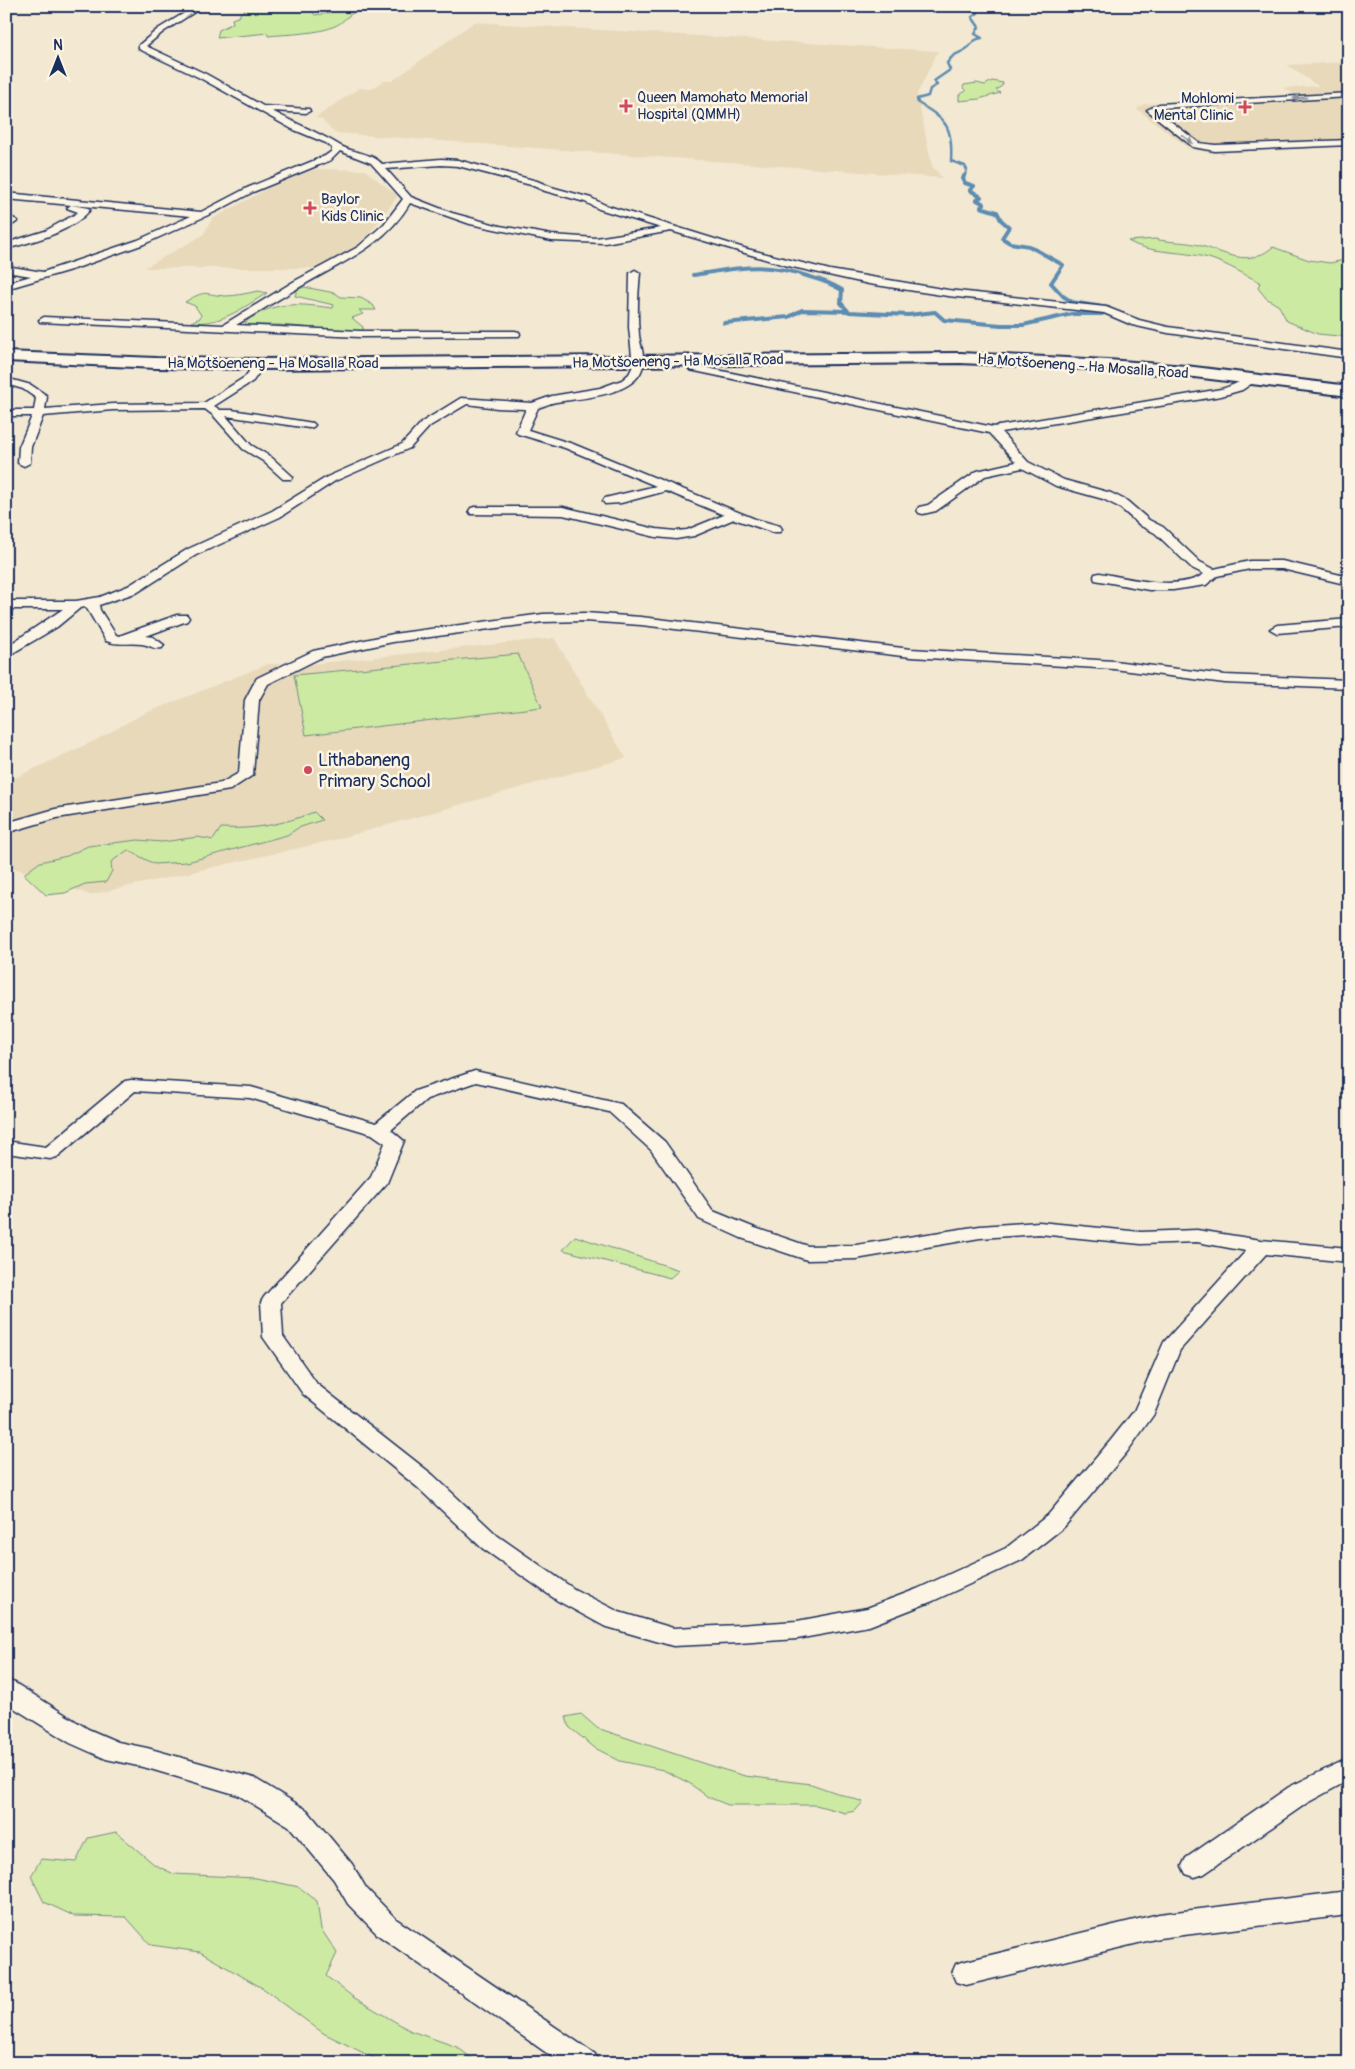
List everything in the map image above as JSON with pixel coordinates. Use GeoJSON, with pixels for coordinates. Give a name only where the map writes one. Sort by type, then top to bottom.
{"type":"FeatureCollection","features":[{"type":"Feature","properties":{"kind":"main road","name":"Ha Motšoeneng - Ha Mosalla Road"},"geometry":{"type":"LineString","coordinates":[[6,356],[156,363],[260,364],[960,358],[1108,365],[1349,391]]}},
{"type":"Feature","properties":{"kind":"street"},"geometry":{"type":"LineString","coordinates":[[201,6],[153,35],[144,42],[142,47],[203,76],[294,127],[329,141],[336,147],[374,161],[408,199],[439,212],[470,220],[526,233],[577,240],[613,239],[672,228]]}},
{"type":"Feature","properties":{"kind":"street"},"geometry":{"type":"LineString","coordinates":[[1349,95],[1159,106],[1151,110],[1190,142],[1196,146],[1207,148],[1349,142]]}},
{"type":"Feature","properties":{"kind":"street"},"geometry":{"type":"LineString","coordinates":[[260,107],[306,111]]}},
{"type":"Feature","properties":{"kind":"street"},"geometry":{"type":"LineString","coordinates":[[273,115],[306,111]]}},
{"type":"Feature","properties":{"kind":"street"},"geometry":{"type":"LineString","coordinates":[[294,127],[291,120],[306,111]]}},
{"type":"Feature","properties":{"kind":"street"},"geometry":{"type":"LineString","coordinates":[[6,286],[141,242],[250,190],[328,158],[336,152],[336,147]]}},
{"type":"Feature","properties":{"kind":"street"},"geometry":{"type":"LineString","coordinates":[[379,167],[441,162],[476,166],[588,200],[602,208],[672,228],[694,237],[790,264],[948,294],[1106,310],[1122,319],[1142,325],[1193,334],[1349,355]]}},
{"type":"Feature","properties":{"kind":"street"},"geometry":{"type":"LineString","coordinates":[[6,196],[202,214]]}},
{"type":"Feature","properties":{"kind":"street"},"geometry":{"type":"LineString","coordinates":[[225,328],[321,270],[343,261],[391,223],[401,212],[408,199]]}},
{"type":"Feature","properties":{"kind":"street"},"geometry":{"type":"LineString","coordinates":[[6,201],[85,210],[64,226],[6,246]]}},
{"type":"Feature","properties":{"kind":"street"},"geometry":{"type":"LineString","coordinates":[[6,269],[44,275]]}},
{"type":"Feature","properties":{"kind":"street"},"geometry":{"type":"LineString","coordinates":[[6,605],[76,606],[133,589],[192,552],[276,514],[330,479],[406,446],[426,424],[465,400],[497,405],[533,406],[553,399],[597,393],[614,388],[627,381],[638,366],[632,312],[635,273]]}},
{"type":"Feature","properties":{"kind":"street"},"geometry":{"type":"LineString","coordinates":[[44,320],[360,334],[515,334]]}},
{"type":"Feature","properties":{"kind":"street"},"geometry":{"type":"LineString","coordinates":[[691,360],[691,366],[694,368],[993,430],[1160,403],[1245,386],[1252,380]]}},
{"type":"Feature","properties":{"kind":"street"},"geometry":{"type":"LineString","coordinates":[[212,410],[215,399],[249,379],[260,364]]}},
{"type":"Feature","properties":{"kind":"street"},"geometry":{"type":"LineString","coordinates":[[6,380],[27,387],[42,397],[25,447],[24,463]]}},
{"type":"Feature","properties":{"kind":"street"},"geometry":{"type":"LineString","coordinates":[[533,406],[522,432],[569,446],[751,522],[776,529]]}},
{"type":"Feature","properties":{"kind":"street"},"geometry":{"type":"LineString","coordinates":[[6,414],[113,407],[212,410],[309,425]]}},
{"type":"Feature","properties":{"kind":"street"},"geometry":{"type":"LineString","coordinates":[[212,410],[247,447],[267,459],[287,477]]}},
{"type":"Feature","properties":{"kind":"street"},"geometry":{"type":"LineString","coordinates":[[993,430],[1024,464],[1060,483],[1107,496],[1123,504],[1145,523],[1159,530],[1196,565],[1213,572]]}},
{"type":"Feature","properties":{"kind":"street"},"geometry":{"type":"LineString","coordinates":[[923,510],[932,508],[980,473],[1024,464]]}},
{"type":"Feature","properties":{"kind":"street"},"geometry":{"type":"LineString","coordinates":[[609,500],[621,499],[667,487]]}},
{"type":"Feature","properties":{"kind":"street"},"geometry":{"type":"LineString","coordinates":[[475,510],[563,511],[656,533],[676,535],[690,533],[734,515]]}},
{"type":"Feature","properties":{"kind":"street"},"geometry":{"type":"LineString","coordinates":[[1100,577],[1149,586],[1173,586],[1201,582],[1213,572],[1250,565],[1282,565],[1349,581]]}},
{"type":"Feature","properties":{"kind":"street"},"geometry":{"type":"LineString","coordinates":[[92,602],[93,610],[111,638],[118,641],[182,618]]}},
{"type":"Feature","properties":{"kind":"street"},"geometry":{"type":"LineString","coordinates":[[6,653],[52,624],[76,606]]}},
{"type":"Feature","properties":{"kind":"street"},"geometry":{"type":"LineString","coordinates":[[6,828],[55,814],[225,787],[246,775],[252,700],[262,681],[318,654],[393,638],[543,618],[585,617],[641,622],[911,653],[1114,665],[1225,679],[1349,684]]}},
{"type":"Feature","properties":{"kind":"street"},"geometry":{"type":"LineString","coordinates":[[1277,629],[1349,622]]}},
{"type":"Feature","properties":{"kind":"street"},"geometry":{"type":"LineString","coordinates":[[128,639],[148,640],[157,645]]}},
{"type":"Feature","properties":{"kind":"street"},"geometry":{"type":"LineString","coordinates":[[379,1130],[421,1095],[475,1076],[615,1108],[658,1146],[706,1215],[748,1233],[807,1253],[856,1252],[980,1232],[1039,1228],[1141,1238],[1197,1236],[1262,1247],[1349,1255]]}},
{"type":"Feature","properties":{"kind":"street"},"geometry":{"type":"LineString","coordinates":[[6,1147],[50,1153],[131,1085],[251,1093],[379,1130],[395,1141],[380,1179],[272,1302],[273,1337],[310,1389],[425,1481],[490,1542],[566,1595],[612,1619],[673,1637],[797,1630],[869,1617],[925,1595],[1014,1554],[1056,1521],[1119,1446],[1142,1414],[1171,1347],[1262,1247]]}},
{"type":"Feature","properties":{"kind":"street"},"geometry":{"type":"LineString","coordinates":[[6,1690],[79,1736],[115,1752],[147,1758],[245,1786],[298,1818],[343,1872],[357,1896],[387,1927],[585,2063]]}},
{"type":"Feature","properties":{"kind":"street"},"geometry":{"type":"LineString","coordinates":[[1195,1866],[1298,1795],[1349,1768]]}},
{"type":"Feature","properties":{"kind":"street"},"geometry":{"type":"LineString","coordinates":[[966,1972],[1159,1926],[1340,1904],[1349,1901]]}},
{"type":"Feature","properties":{"kind":"shaded area","name":"Queen Mamohato Memorial Hospital (QMMH)"},"geometry":{"type":"Polygon","coordinates":[[[474,22],[938,51],[917,94],[932,166],[942,178],[335,133],[321,119],[315,118],[359,88],[371,89],[384,81],[392,81],[474,22]]]}},
{"type":"Feature","properties":{"kind":"shaded area","name":"Mohlomi Mental Clinic"},"geometry":{"type":"Polygon","coordinates":[[[1349,62],[1349,146],[1212,153],[1190,149],[1137,109],[1144,104],[1288,96],[1293,93],[1283,88],[1318,86],[1287,65],[1349,62]]]}},
{"type":"Feature","properties":{"kind":"shaded area","name":"Baylor Kids Clinic"},"geometry":{"type":"Polygon","coordinates":[[[316,169],[365,170],[398,196],[369,234],[354,248],[316,268],[144,268],[203,235],[212,219],[278,183],[316,169]]]}},
{"type":"Feature","properties":{"kind":"shaded area","name":"Lithabaneng Primary School"},"geometry":{"type":"Polygon","coordinates":[[[554,638],[626,758],[334,840],[90,895],[6,865],[6,782],[96,740],[141,715],[268,664],[312,664],[554,638]]]}},
{"type":"Feature","properties":{"kind":"green space"},"geometry":{"type":"Polygon","coordinates":[[[253,6],[316,6],[313,13],[315,15],[341,10],[358,10],[338,25],[320,31],[268,36],[268,33],[217,38],[219,30],[233,23],[232,19],[240,16],[240,13],[253,6]]]}},
{"type":"Feature","properties":{"kind":"green space"},"geometry":{"type":"Polygon","coordinates":[[[992,81],[1003,83],[996,90],[1000,93],[979,99],[959,101],[959,95],[966,91],[963,88],[964,85],[977,83],[985,85],[992,81]]]}},
{"type":"Feature","properties":{"kind":"green space"},"geometry":{"type":"Polygon","coordinates":[[[1155,239],[1196,244],[1245,258],[1263,254],[1273,247],[1309,260],[1330,263],[1349,259],[1349,337],[1318,334],[1287,321],[1279,306],[1266,298],[1258,288],[1260,282],[1223,264],[1191,254],[1144,248],[1128,241],[1155,239]]]}},
{"type":"Feature","properties":{"kind":"green space"},"geometry":{"type":"Polygon","coordinates":[[[304,287],[335,293],[341,297],[361,298],[373,305],[376,310],[359,310],[363,314],[352,318],[363,327],[363,332],[279,325],[245,325],[251,318],[265,310],[284,305],[333,308],[334,305],[295,296],[297,290],[304,287]]]}},
{"type":"Feature","properties":{"kind":"green space"},"geometry":{"type":"Polygon","coordinates":[[[258,291],[267,293],[231,314],[212,321],[191,322],[200,318],[201,315],[195,306],[185,302],[206,293],[230,296],[258,291]]]}},
{"type":"Feature","properties":{"kind":"green space"},"geometry":{"type":"Polygon","coordinates":[[[518,654],[542,707],[306,735],[294,675],[518,654]]]}},
{"type":"Feature","properties":{"kind":"green space"},"geometry":{"type":"Polygon","coordinates":[[[314,812],[322,820],[298,828],[287,835],[187,862],[154,864],[128,850],[111,862],[112,871],[106,882],[85,884],[65,893],[46,895],[24,874],[40,862],[67,856],[88,846],[138,840],[162,842],[198,837],[213,840],[221,828],[269,825],[314,812]]]}},
{"type":"Feature","properties":{"kind":"green space"},"geometry":{"type":"Polygon","coordinates":[[[575,1236],[679,1270],[670,1278],[563,1250],[575,1236]]]}},
{"type":"Feature","properties":{"kind":"green space"},"geometry":{"type":"Polygon","coordinates":[[[581,1714],[597,1728],[705,1764],[745,1776],[811,1784],[863,1802],[855,1811],[845,1813],[816,1805],[728,1805],[708,1797],[689,1783],[663,1770],[620,1761],[595,1748],[569,1727],[566,1717],[581,1714]]]}},
{"type":"Feature","properties":{"kind":"green space"},"geometry":{"type":"Polygon","coordinates":[[[116,1832],[155,1865],[174,1874],[256,1878],[299,1887],[317,1901],[321,1929],[337,1953],[326,1976],[353,1997],[411,2031],[457,2047],[478,2063],[384,2063],[323,2033],[264,1989],[200,1952],[151,1945],[126,1917],[74,1916],[44,1902],[31,1876],[41,1859],[76,1862],[88,1838],[116,1832]]]}},
{"type":"Feature","properties":{"kind":"waterway"},"geometry":{"type":"LineString","coordinates":[[964,177],[967,170],[965,166],[951,161],[951,140],[946,126],[936,114],[918,103],[917,99],[928,96],[930,89],[937,85],[934,81],[950,70],[947,63],[954,55],[982,38],[975,34],[979,27],[972,17],[978,13],[972,11],[968,6]]}},
{"type":"Feature","properties":{"kind":"waterway"},"geometry":{"type":"LineString","coordinates":[[693,275],[752,267],[779,269],[818,279],[842,290],[841,303],[849,312],[908,315],[935,312],[944,320],[1001,325],[1023,325],[1072,314],[1102,314],[1109,308],[1072,302],[1063,296],[1051,283],[1063,265],[1029,246],[1010,243],[1002,238],[1009,227],[1001,220],[997,212],[981,207],[984,204],[977,200],[981,197],[970,190],[974,186],[965,183],[964,176]]}},
{"type":"Feature","properties":{"kind":"waterway"},"geometry":{"type":"LineString","coordinates":[[724,323],[789,317],[802,310],[848,311]]}},
{"type":"Feature","properties":{"kind":"place","name":"Queen Mamohato Memorial Hospital (QMMH)"},"geometry":{"type":"Point","coordinates":[626,106]}},
{"type":"Feature","properties":{"kind":"place","name":"Mohlomi Mental Clinic"},"geometry":{"type":"Point","coordinates":[1245,107]}},
{"type":"Feature","properties":{"kind":"place","name":"Baylor Kids Clinic"},"geometry":{"type":"Point","coordinates":[310,208]}},
{"type":"Feature","properties":{"kind":"place","name":"Lithabaneng Primary School"},"geometry":{"type":"Point","coordinates":[308,770]}}]}
